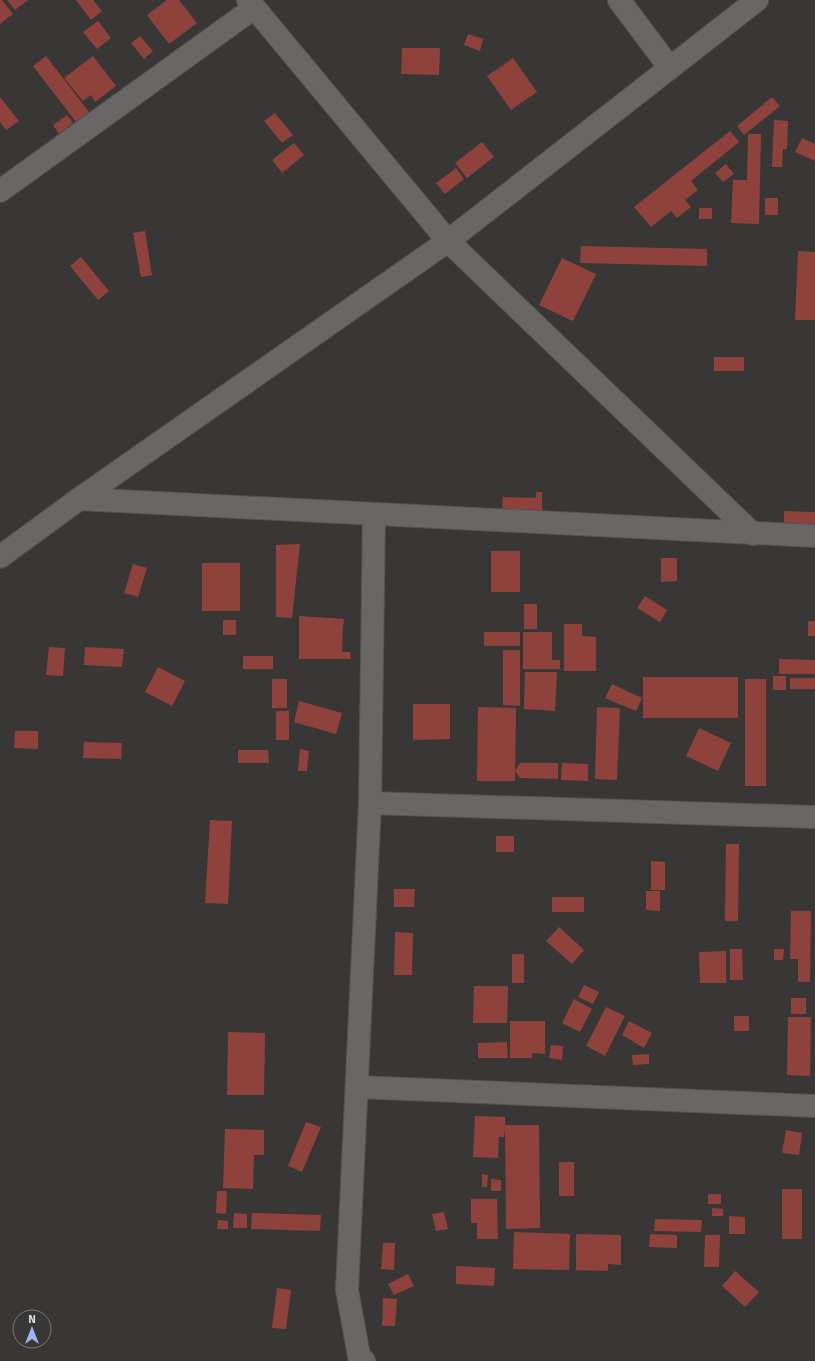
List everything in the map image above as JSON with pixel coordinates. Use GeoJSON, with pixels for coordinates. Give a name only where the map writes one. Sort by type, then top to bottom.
{"type":"FeatureCollection","features":[{"type":"Feature","properties":{"kind":"street"},"geometry":{"type":"LineString","coordinates":[[619,0],[670,68]]}},
{"type":"Feature","properties":{"kind":"street"},"geometry":{"type":"LineString","coordinates":[[0,557],[78,499],[448,241],[757,0]]}},
{"type":"Feature","properties":{"kind":"street"},"geometry":{"type":"LineString","coordinates":[[0,191],[251,4],[448,241],[753,534]]}},
{"type":"Feature","properties":{"kind":"street"},"geometry":{"type":"LineString","coordinates":[[78,499],[815,536]]}},
{"type":"Feature","properties":{"kind":"street"},"geometry":{"type":"LineString","coordinates":[[364,1361],[359,1356],[347,1290],[370,803],[374,514]]}},
{"type":"Feature","properties":{"kind":"street"},"geometry":{"type":"LineString","coordinates":[[370,803],[815,817]]}},
{"type":"Feature","properties":{"kind":"street"},"geometry":{"type":"LineString","coordinates":[[357,1087],[815,1106]]}},
{"type":"Feature","properties":{"kind":"building"},"geometry":{"type":"Polygon","coordinates":[[[0,0],[2,0],[13,14],[0,24],[0,0]]]}},
{"type":"Feature","properties":{"kind":"building"},"geometry":{"type":"Polygon","coordinates":[[[7,0],[28,0],[15,10],[7,0]]]}},
{"type":"Feature","properties":{"kind":"building"},"geometry":{"type":"Polygon","coordinates":[[[76,0],[93,0],[102,11],[91,20],[76,0]]]}},
{"type":"Feature","properties":{"kind":"building"},"geometry":{"type":"Polygon","coordinates":[[[167,0],[179,0],[197,23],[169,44],[147,15],[167,0]]]}},
{"type":"Feature","properties":{"kind":"building"},"geometry":{"type":"Polygon","coordinates":[[[98,21],[111,38],[97,49],[83,32],[98,21]]]}},
{"type":"Feature","properties":{"kind":"building"},"geometry":{"type":"Polygon","coordinates":[[[468,34],[483,39],[480,51],[464,45],[468,34]]]}},
{"type":"Feature","properties":{"kind":"building"},"geometry":{"type":"Polygon","coordinates":[[[140,36],[153,51],[144,59],[131,43],[140,36]]]}},
{"type":"Feature","properties":{"kind":"building"},"geometry":{"type":"Polygon","coordinates":[[[402,48],[440,48],[439,75],[401,74],[402,48]]]}},
{"type":"Feature","properties":{"kind":"building"},"geometry":{"type":"Polygon","coordinates":[[[46,56],[89,112],[76,122],[33,66],[46,56]]]}},
{"type":"Feature","properties":{"kind":"building"},"geometry":{"type":"Polygon","coordinates":[[[93,56],[116,86],[95,102],[91,95],[83,101],[64,78],[93,56]]]}},
{"type":"Feature","properties":{"kind":"building"},"geometry":{"type":"Polygon","coordinates":[[[513,58],[537,92],[511,110],[487,76],[513,58]]]}},
{"type":"Feature","properties":{"kind":"building"},"geometry":{"type":"Polygon","coordinates":[[[0,97],[19,121],[6,130],[0,122],[0,97]]]}},
{"type":"Feature","properties":{"kind":"building"},"geometry":{"type":"Polygon","coordinates":[[[772,97],[780,106],[744,135],[737,126],[772,97]]]}},
{"type":"Feature","properties":{"kind":"building"},"geometry":{"type":"Polygon","coordinates":[[[275,113],[293,135],[282,143],[264,121],[275,113]]]}},
{"type":"Feature","properties":{"kind":"building"},"geometry":{"type":"Polygon","coordinates":[[[67,115],[73,123],[59,134],[53,125],[67,115]]]}},
{"type":"Feature","properties":{"kind":"building"},"geometry":{"type":"Polygon","coordinates":[[[774,120],[788,121],[787,149],[783,149],[782,167],[772,167],[774,120]]]}},
{"type":"Feature","properties":{"kind":"building"},"geometry":{"type":"Polygon","coordinates":[[[730,131],[739,142],[691,181],[698,190],[685,200],[691,207],[677,218],[671,211],[651,227],[634,207],[730,131]]]}},
{"type":"Feature","properties":{"kind":"building"},"geometry":{"type":"Polygon","coordinates":[[[748,134],[761,134],[759,224],[731,223],[733,180],[747,180],[748,134]]]}},
{"type":"Feature","properties":{"kind":"building"},"geometry":{"type":"Polygon","coordinates":[[[802,138],[815,144],[815,161],[795,152],[802,138]]]}},
{"type":"Feature","properties":{"kind":"building"},"geometry":{"type":"Polygon","coordinates":[[[482,142],[494,157],[467,178],[455,163],[482,142]]]}},
{"type":"Feature","properties":{"kind":"building"},"geometry":{"type":"Polygon","coordinates":[[[294,143],[304,155],[282,173],[272,160],[294,143]]]}},
{"type":"Feature","properties":{"kind":"building"},"geometry":{"type":"Polygon","coordinates":[[[726,164],[734,174],[723,182],[715,173],[726,164]]]}},
{"type":"Feature","properties":{"kind":"building"},"geometry":{"type":"Polygon","coordinates":[[[456,168],[464,179],[445,194],[436,183],[456,168]]]}},
{"type":"Feature","properties":{"kind":"building"},"geometry":{"type":"Polygon","coordinates":[[[765,198],[778,198],[778,215],[765,215],[765,198]]]}},
{"type":"Feature","properties":{"kind":"building"},"geometry":{"type":"Polygon","coordinates":[[[699,208],[712,208],[712,219],[699,219],[699,208]]]}},
{"type":"Feature","properties":{"kind":"building"},"geometry":{"type":"Polygon","coordinates":[[[145,231],[152,275],[141,277],[133,233],[145,231]]]}},
{"type":"Feature","properties":{"kind":"building"},"geometry":{"type":"Polygon","coordinates":[[[581,246],[707,249],[707,266],[580,263],[581,246]]]}},
{"type":"Feature","properties":{"kind":"building"},"geometry":{"type":"Polygon","coordinates":[[[798,251],[815,252],[815,320],[795,320],[798,251]]]}},
{"type":"Feature","properties":{"kind":"building"},"geometry":{"type":"Polygon","coordinates":[[[81,257],[109,291],[98,300],[70,266],[81,257]]]}},
{"type":"Feature","properties":{"kind":"building"},"geometry":{"type":"Polygon","coordinates":[[[562,258],[596,274],[573,321],[539,305],[562,258]]]}},
{"type":"Feature","properties":{"kind":"building"},"geometry":{"type":"Polygon","coordinates":[[[714,357],[744,357],[744,371],[714,371],[714,357]]]}},
{"type":"Feature","properties":{"kind":"building"},"geometry":{"type":"Polygon","coordinates":[[[536,492],[542,492],[542,515],[502,514],[503,497],[536,498],[536,492]]]}},
{"type":"Feature","properties":{"kind":"building"},"geometry":{"type":"Polygon","coordinates":[[[784,511],[815,512],[815,529],[784,528],[784,511]]]}},
{"type":"Feature","properties":{"kind":"building"},"geometry":{"type":"Polygon","coordinates":[[[300,544],[292,618],[276,617],[276,545],[300,544]]]}},
{"type":"Feature","properties":{"kind":"building"},"geometry":{"type":"Polygon","coordinates":[[[491,551],[520,551],[520,592],[491,592],[491,551]]]}},
{"type":"Feature","properties":{"kind":"building"},"geometry":{"type":"Polygon","coordinates":[[[661,558],[677,558],[677,581],[661,582],[661,558]]]}},
{"type":"Feature","properties":{"kind":"building"},"geometry":{"type":"Polygon","coordinates":[[[202,563],[240,563],[240,611],[202,611],[202,563]]]}},
{"type":"Feature","properties":{"kind":"building"},"geometry":{"type":"Polygon","coordinates":[[[133,564],[147,568],[138,597],[124,593],[133,564]]]}},
{"type":"Feature","properties":{"kind":"building"},"geometry":{"type":"Polygon","coordinates":[[[645,596],[667,610],[660,622],[637,608],[645,596]]]}},
{"type":"Feature","properties":{"kind":"building"},"geometry":{"type":"Polygon","coordinates":[[[524,604],[537,604],[537,629],[524,629],[524,604]]]}},
{"type":"Feature","properties":{"kind":"building"},"geometry":{"type":"Polygon","coordinates":[[[299,616],[344,619],[342,652],[350,652],[351,659],[299,659],[299,616]]]}},
{"type":"Feature","properties":{"kind":"building"},"geometry":{"type":"Polygon","coordinates":[[[223,620],[236,620],[236,635],[223,635],[223,620]]]}},
{"type":"Feature","properties":{"kind":"building"},"geometry":{"type":"Polygon","coordinates":[[[808,621],[815,621],[815,636],[808,636],[808,621]]]}},
{"type":"Feature","properties":{"kind":"building"},"geometry":{"type":"Polygon","coordinates":[[[564,624],[582,624],[582,636],[596,637],[596,671],[564,671],[564,624]]]}},
{"type":"Feature","properties":{"kind":"building"},"geometry":{"type":"Polygon","coordinates":[[[484,632],[520,632],[520,646],[484,646],[484,632]]]}},
{"type":"Feature","properties":{"kind":"building"},"geometry":{"type":"Polygon","coordinates":[[[523,632],[552,632],[552,660],[560,660],[560,669],[523,669],[523,632]]]}},
{"type":"Feature","properties":{"kind":"building"},"geometry":{"type":"Polygon","coordinates":[[[49,647],[65,648],[63,676],[46,675],[49,647]]]}},
{"type":"Feature","properties":{"kind":"building"},"geometry":{"type":"Polygon","coordinates":[[[85,647],[124,649],[122,667],[84,665],[85,647]]]}},
{"type":"Feature","properties":{"kind":"building"},"geometry":{"type":"Polygon","coordinates":[[[503,650],[520,650],[520,706],[503,705],[503,650]]]}},
{"type":"Feature","properties":{"kind":"building"},"geometry":{"type":"Polygon","coordinates":[[[243,656],[273,656],[273,669],[243,669],[243,656]]]}},
{"type":"Feature","properties":{"kind":"building"},"geometry":{"type":"Polygon","coordinates":[[[779,659],[815,660],[815,674],[779,674],[779,659]]]}},
{"type":"Feature","properties":{"kind":"building"},"geometry":{"type":"Polygon","coordinates":[[[158,667],[185,681],[172,706],[145,692],[158,667]]]}},
{"type":"Feature","properties":{"kind":"building"},"geometry":{"type":"Polygon","coordinates":[[[525,672],[557,672],[555,711],[524,709],[525,672]]]}},
{"type":"Feature","properties":{"kind":"building"},"geometry":{"type":"Polygon","coordinates":[[[773,676],[786,676],[786,690],[773,690],[773,676]]]}},
{"type":"Feature","properties":{"kind":"building"},"geometry":{"type":"Polygon","coordinates":[[[643,677],[738,677],[738,718],[643,718],[643,677]]]}},
{"type":"Feature","properties":{"kind":"building"},"geometry":{"type":"Polygon","coordinates":[[[790,678],[815,678],[815,689],[790,689],[790,678]]]}},
{"type":"Feature","properties":{"kind":"building"},"geometry":{"type":"Polygon","coordinates":[[[272,679],[287,679],[287,708],[272,708],[272,679]]]}},
{"type":"Feature","properties":{"kind":"building"},"geometry":{"type":"Polygon","coordinates":[[[745,679],[766,679],[766,786],[745,786],[745,679]]]}},
{"type":"Feature","properties":{"kind":"building"},"geometry":{"type":"Polygon","coordinates":[[[612,684],[642,698],[636,711],[605,698],[612,684]]]}},
{"type":"Feature","properties":{"kind":"building"},"geometry":{"type":"Polygon","coordinates":[[[299,701],[342,713],[336,734],[294,722],[299,701]]]}},
{"type":"Feature","properties":{"kind":"building"},"geometry":{"type":"Polygon","coordinates":[[[413,704],[450,704],[450,739],[413,740],[413,704]]]}},
{"type":"Feature","properties":{"kind":"building"},"geometry":{"type":"Polygon","coordinates":[[[478,707],[516,708],[515,781],[477,781],[478,707]]]}},
{"type":"Feature","properties":{"kind":"building"},"geometry":{"type":"Polygon","coordinates":[[[597,707],[620,708],[617,780],[595,779],[597,707]]]}},
{"type":"Feature","properties":{"kind":"building"},"geometry":{"type":"Polygon","coordinates":[[[276,711],[289,711],[289,740],[276,740],[276,711]]]}},
{"type":"Feature","properties":{"kind":"building"},"geometry":{"type":"Polygon","coordinates":[[[699,728],[731,743],[718,771],[686,756],[699,728]]]}},
{"type":"Feature","properties":{"kind":"building"},"geometry":{"type":"Polygon","coordinates":[[[15,731],[38,731],[38,749],[14,748],[15,731]]]}},
{"type":"Feature","properties":{"kind":"building"},"geometry":{"type":"Polygon","coordinates":[[[84,742],[122,743],[121,759],[83,758],[84,742]]]}},
{"type":"Feature","properties":{"kind":"building"},"geometry":{"type":"Polygon","coordinates":[[[300,749],[309,751],[307,771],[298,771],[300,749]]]}},
{"type":"Feature","properties":{"kind":"building"},"geometry":{"type":"Polygon","coordinates":[[[238,750],[268,750],[269,763],[238,763],[238,750]]]}},
{"type":"Feature","properties":{"kind":"building"},"geometry":{"type":"Polygon","coordinates":[[[520,763],[558,763],[558,779],[520,778],[515,771],[520,763]]]}},
{"type":"Feature","properties":{"kind":"building"},"geometry":{"type":"Polygon","coordinates":[[[562,763],[588,764],[588,781],[561,780],[562,763]]]}},
{"type":"Feature","properties":{"kind":"building"},"geometry":{"type":"Polygon","coordinates":[[[210,820],[232,821],[228,904],[205,903],[210,820]]]}},
{"type":"Feature","properties":{"kind":"building"},"geometry":{"type":"Polygon","coordinates":[[[496,836],[514,836],[514,852],[496,852],[496,836]]]}},
{"type":"Feature","properties":{"kind":"building"},"geometry":{"type":"Polygon","coordinates":[[[726,844],[739,844],[738,921],[725,921],[726,844]]]}},
{"type":"Feature","properties":{"kind":"building"},"geometry":{"type":"Polygon","coordinates":[[[651,861],[665,862],[665,890],[651,890],[651,861]]]}},
{"type":"Feature","properties":{"kind":"building"},"geometry":{"type":"Polygon","coordinates":[[[394,889],[415,889],[414,907],[394,907],[394,889]]]}},
{"type":"Feature","properties":{"kind":"building"},"geometry":{"type":"Polygon","coordinates":[[[646,891],[660,891],[660,911],[646,910],[646,891]]]}},
{"type":"Feature","properties":{"kind":"building"},"geometry":{"type":"Polygon","coordinates":[[[552,897],[584,897],[584,912],[552,912],[552,897]]]}},
{"type":"Feature","properties":{"kind":"building"},"geometry":{"type":"Polygon","coordinates":[[[791,911],[811,911],[810,982],[798,982],[798,959],[790,959],[791,911]]]}},
{"type":"Feature","properties":{"kind":"building"},"geometry":{"type":"Polygon","coordinates":[[[559,927],[584,950],[572,964],[546,941],[559,927]]]}},
{"type":"Feature","properties":{"kind":"building"},"geometry":{"type":"Polygon","coordinates":[[[395,932],[413,933],[412,975],[394,975],[395,932]]]}},
{"type":"Feature","properties":{"kind":"building"},"geometry":{"type":"Polygon","coordinates":[[[730,949],[742,949],[743,980],[730,980],[730,949]]]}},
{"type":"Feature","properties":{"kind":"building"},"geometry":{"type":"Polygon","coordinates":[[[774,949],[784,949],[783,960],[774,960],[774,949]]]}},
{"type":"Feature","properties":{"kind":"building"},"geometry":{"type":"Polygon","coordinates":[[[726,951],[726,983],[700,983],[699,952],[726,951]]]}},
{"type":"Feature","properties":{"kind":"building"},"geometry":{"type":"Polygon","coordinates":[[[512,954],[524,954],[524,983],[512,983],[512,954]]]}},
{"type":"Feature","properties":{"kind":"building"},"geometry":{"type":"Polygon","coordinates":[[[584,985],[599,992],[593,1004],[578,997],[584,985]]]}},
{"type":"Feature","properties":{"kind":"building"},"geometry":{"type":"Polygon","coordinates":[[[474,986],[508,986],[507,1023],[473,1023],[474,986]]]}},
{"type":"Feature","properties":{"kind":"building"},"geometry":{"type":"Polygon","coordinates":[[[791,998],[806,998],[806,1014],[791,1014],[791,998]]]}},
{"type":"Feature","properties":{"kind":"building"},"geometry":{"type":"Polygon","coordinates":[[[574,999],[592,1009],[580,1032],[562,1023],[574,999]]]}},
{"type":"Feature","properties":{"kind":"building"},"geometry":{"type":"Polygon","coordinates":[[[606,1007],[625,1016],[605,1056],[586,1046],[606,1007]]]}},
{"type":"Feature","properties":{"kind":"building"},"geometry":{"type":"Polygon","coordinates":[[[734,1016],[749,1016],[749,1031],[734,1031],[734,1016]]]}},
{"type":"Feature","properties":{"kind":"building"},"geometry":{"type":"Polygon","coordinates":[[[788,1017],[811,1017],[810,1076],[787,1075],[788,1017]]]}},
{"type":"Feature","properties":{"kind":"building"},"geometry":{"type":"Polygon","coordinates":[[[510,1021],[545,1021],[545,1054],[532,1053],[532,1058],[510,1058],[510,1021]]]}},
{"type":"Feature","properties":{"kind":"building"},"geometry":{"type":"Polygon","coordinates":[[[629,1021],[652,1033],[644,1048],[622,1035],[629,1021]]]}},
{"type":"Feature","properties":{"kind":"building"},"geometry":{"type":"Polygon","coordinates":[[[228,1032],[265,1033],[264,1095],[227,1095],[228,1032]]]}},
{"type":"Feature","properties":{"kind":"building"},"geometry":{"type":"Polygon","coordinates":[[[507,1042],[508,1058],[478,1058],[478,1043],[507,1042]]]}},
{"type":"Feature","properties":{"kind":"building"},"geometry":{"type":"Polygon","coordinates":[[[551,1045],[563,1046],[562,1060],[549,1058],[551,1045]]]}},
{"type":"Feature","properties":{"kind":"building"},"geometry":{"type":"Polygon","coordinates":[[[649,1054],[649,1064],[633,1065],[632,1055],[649,1054]]]}},
{"type":"Feature","properties":{"kind":"building"},"geometry":{"type":"Polygon","coordinates":[[[475,1116],[505,1117],[505,1125],[539,1125],[540,1228],[506,1229],[505,1129],[504,1137],[499,1137],[498,1158],[473,1157],[475,1116]]]}},
{"type":"Feature","properties":{"kind":"building"},"geometry":{"type":"Polygon","coordinates":[[[306,1122],[321,1127],[302,1172],[288,1166],[306,1122]]]}},
{"type":"Feature","properties":{"kind":"building"},"geometry":{"type":"Polygon","coordinates":[[[225,1129],[264,1130],[264,1155],[254,1155],[253,1189],[223,1188],[225,1129]]]}},
{"type":"Feature","properties":{"kind":"building"},"geometry":{"type":"Polygon","coordinates":[[[786,1130],[802,1133],[799,1155],[782,1153],[786,1130]]]}},
{"type":"Feature","properties":{"kind":"building"},"geometry":{"type":"Polygon","coordinates":[[[559,1162],[574,1162],[574,1196],[559,1196],[559,1162]]]}},
{"type":"Feature","properties":{"kind":"building"},"geometry":{"type":"Polygon","coordinates":[[[482,1174],[488,1175],[487,1187],[482,1187],[482,1174]]]}},
{"type":"Feature","properties":{"kind":"building"},"geometry":{"type":"Polygon","coordinates":[[[491,1179],[501,1180],[501,1191],[491,1191],[491,1179]]]}},
{"type":"Feature","properties":{"kind":"building"},"geometry":{"type":"Polygon","coordinates":[[[782,1189],[802,1189],[802,1239],[782,1239],[782,1189]]]}},
{"type":"Feature","properties":{"kind":"building"},"geometry":{"type":"Polygon","coordinates":[[[217,1191],[227,1191],[226,1214],[216,1213],[217,1191]]]}},
{"type":"Feature","properties":{"kind":"building"},"geometry":{"type":"Polygon","coordinates":[[[708,1194],[721,1194],[721,1204],[708,1204],[708,1194]]]}},
{"type":"Feature","properties":{"kind":"building"},"geometry":{"type":"Polygon","coordinates":[[[471,1199],[497,1199],[498,1239],[477,1239],[477,1223],[471,1223],[471,1199]]]}},
{"type":"Feature","properties":{"kind":"building"},"geometry":{"type":"Polygon","coordinates":[[[712,1208],[723,1209],[723,1216],[712,1216],[712,1208]]]}},
{"type":"Feature","properties":{"kind":"building"},"geometry":{"type":"Polygon","coordinates":[[[444,1212],[448,1229],[436,1231],[432,1214],[444,1212]]]}},
{"type":"Feature","properties":{"kind":"building"},"geometry":{"type":"Polygon","coordinates":[[[234,1213],[247,1214],[247,1228],[233,1228],[234,1213]]]}},
{"type":"Feature","properties":{"kind":"building"},"geometry":{"type":"Polygon","coordinates":[[[252,1213],[321,1215],[320,1231],[251,1229],[252,1213]]]}},
{"type":"Feature","properties":{"kind":"building"},"geometry":{"type":"Polygon","coordinates":[[[729,1216],[745,1217],[745,1234],[729,1234],[729,1216]]]}},
{"type":"Feature","properties":{"kind":"building"},"geometry":{"type":"Polygon","coordinates":[[[655,1219],[702,1220],[701,1232],[654,1231],[655,1219]]]}},
{"type":"Feature","properties":{"kind":"building"},"geometry":{"type":"Polygon","coordinates":[[[218,1220],[228,1221],[228,1229],[217,1229],[218,1220]]]}},
{"type":"Feature","properties":{"kind":"building"},"geometry":{"type":"Polygon","coordinates":[[[514,1232],[570,1234],[569,1270],[513,1269],[514,1232]]]}},
{"type":"Feature","properties":{"kind":"building"},"geometry":{"type":"Polygon","coordinates":[[[576,1234],[621,1235],[621,1265],[608,1264],[608,1271],[576,1270],[576,1234]]]}},
{"type":"Feature","properties":{"kind":"building"},"geometry":{"type":"Polygon","coordinates":[[[650,1234],[677,1235],[677,1248],[649,1247],[650,1234]]]}},
{"type":"Feature","properties":{"kind":"building"},"geometry":{"type":"Polygon","coordinates":[[[705,1235],[720,1235],[719,1267],[704,1267],[705,1235]]]}},
{"type":"Feature","properties":{"kind":"building"},"geometry":{"type":"Polygon","coordinates":[[[383,1243],[395,1243],[394,1270],[381,1269],[383,1243]]]}},
{"type":"Feature","properties":{"kind":"building"},"geometry":{"type":"Polygon","coordinates":[[[456,1266],[495,1268],[494,1286],[456,1284],[456,1266]]]}},
{"type":"Feature","properties":{"kind":"building"},"geometry":{"type":"Polygon","coordinates":[[[735,1271],[759,1292],[745,1307],[722,1286],[735,1271]]]}},
{"type":"Feature","properties":{"kind":"building"},"geometry":{"type":"Polygon","coordinates":[[[408,1274],[414,1286],[394,1295],[388,1284],[408,1274]]]}},
{"type":"Feature","properties":{"kind":"building"},"geometry":{"type":"Polygon","coordinates":[[[277,1288],[291,1290],[286,1329],[272,1328],[277,1288]]]}},
{"type":"Feature","properties":{"kind":"building"},"geometry":{"type":"Polygon","coordinates":[[[383,1298],[397,1299],[395,1326],[382,1326],[383,1298]]]}}]}
